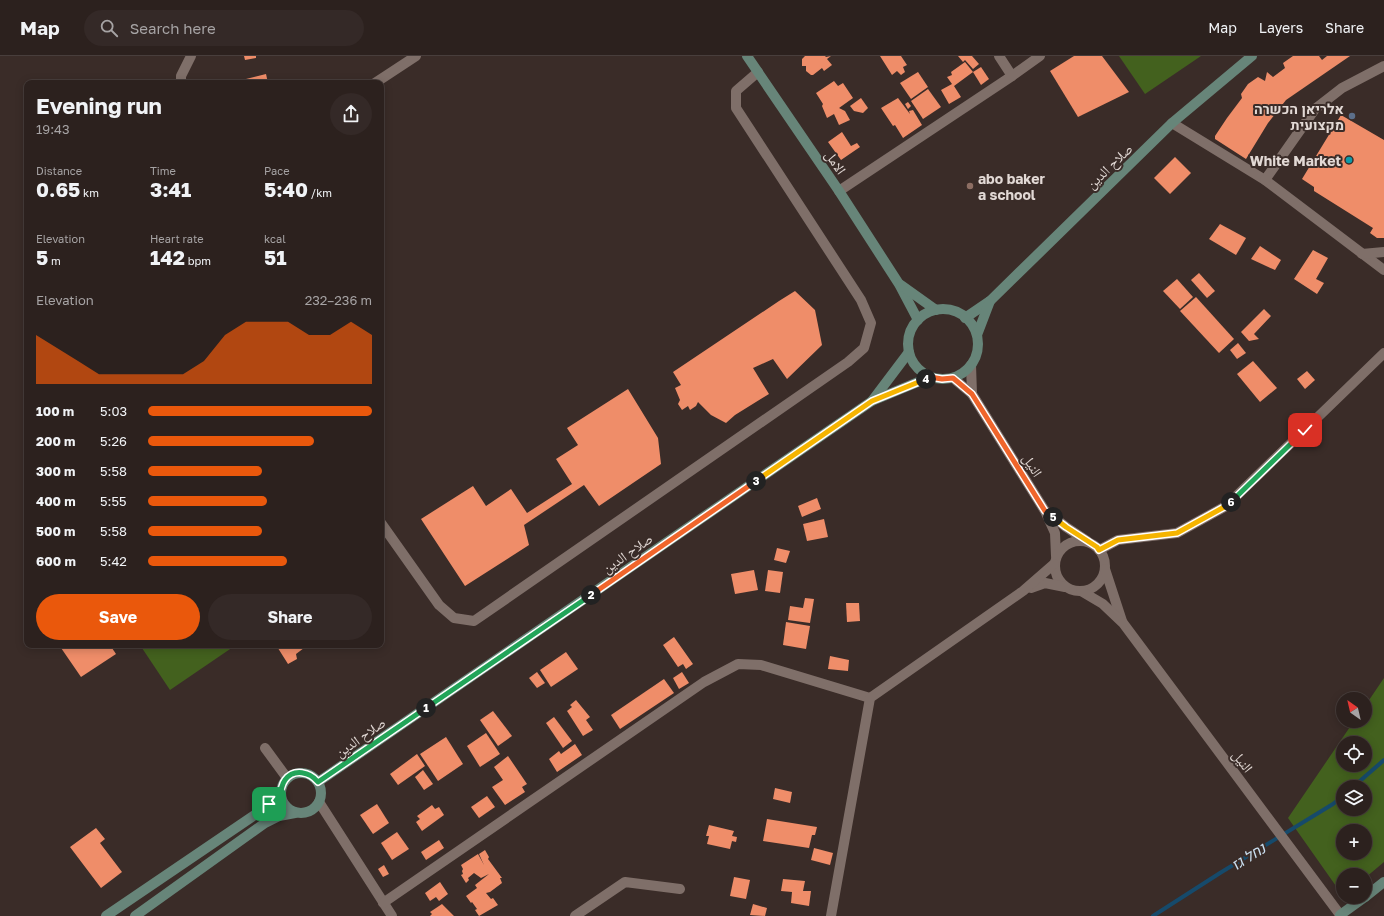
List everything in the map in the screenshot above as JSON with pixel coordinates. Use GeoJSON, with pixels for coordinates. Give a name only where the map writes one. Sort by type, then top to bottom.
{"type":"FeatureCollection","features":[{"type":"Feature","properties":{"kind":"main road","name":"الامل"},"geometry":{"type":"LineString","coordinates":[[747,56],[899,284],[918,320]]}},
{"type":"Feature","properties":{"kind":"main road","name":"صلاح الدين"},"geometry":{"type":"LineString","coordinates":[[965,318],[990,301],[1172,124],[1252,56]]}},
{"type":"Feature","properties":{"kind":"main road","name":"الامل"},"geometry":{"type":"LineString","coordinates":[[899,284],[936,310]]}},
{"type":"Feature","properties":{"kind":"main road","name":"صلاح الدين"},"geometry":{"type":"LineString","coordinates":[[976,335],[990,301]]}},
{"type":"Feature","properties":{"kind":"main road"},"geometry":{"type":"LineString","coordinates":[[936,310],[956,312],[965,318],[972,325],[978,345],[976,356],[971,365],[963,373],[953,378],[942,379],[930,377],[920,371],[913,362],[909,352],[908,340],[911,329],[918,320],[926,314],[936,310]]}},
{"type":"Feature","properties":{"kind":"main road","name":"صلاح الدين"},"geometry":{"type":"LineString","coordinates":[[872,401],[909,352]]}},
{"type":"Feature","properties":{"kind":"main road","name":"صلاح الدين"},"geometry":{"type":"LineString","coordinates":[[318,782],[872,401],[930,377]]}},
{"type":"Feature","properties":{"kind":"main road"},"geometry":{"type":"LineString","coordinates":[[135,916],[265,823],[279,816],[309,812],[314,808],[319,802],[321,789],[314,777],[308,774],[295,773],[287,778],[281,786],[281,799],[284,805],[295,813]]}},
{"type":"Feature","properties":{"kind":"main road"},"geometry":{"type":"LineString","coordinates":[[106,916],[265,808],[280,792]]}},
{"type":"Feature","properties":{"kind":"main road"},"geometry":{"type":"LineString","coordinates":[[1372,891],[1384,882]]}},
{"type":"Feature","properties":{"kind":"main road"},"geometry":{"type":"LineString","coordinates":[[1340,916],[1356,904]]}},
{"type":"Feature","properties":{"kind":"street"},"geometry":{"type":"LineString","coordinates":[[181,80],[181,76],[191,56]]}},
{"type":"Feature","properties":{"kind":"street"},"geometry":{"type":"LineString","coordinates":[[380,80],[416,56]]}},
{"type":"Feature","properties":{"kind":"street"},"geometry":{"type":"LineString","coordinates":[[999,56],[1012,76]]}},
{"type":"Feature","properties":{"kind":"street"},"geometry":{"type":"LineString","coordinates":[[838,191],[1040,56]]}},
{"type":"Feature","properties":{"kind":"street"},"geometry":{"type":"LineString","coordinates":[[1265,180],[1315,109],[1342,88],[1384,66]]}},
{"type":"Feature","properties":{"kind":"street"},"geometry":{"type":"LineString","coordinates":[[384,527],[439,605],[454,618],[474,620],[848,362],[864,348],[871,323],[861,300],[736,108],[736,91],[758,72]]}},
{"type":"Feature","properties":{"kind":"street"},"geometry":{"type":"LineString","coordinates":[[1172,124],[1265,180],[1384,270]]}},
{"type":"Feature","properties":{"kind":"street"},"geometry":{"type":"LineString","coordinates":[[1362,254],[1384,252]]}},
{"type":"Feature","properties":{"kind":"street"},"geometry":{"type":"LineString","coordinates":[[1099,550],[1118,540],[1177,533],[1226,506],[1384,353]]}},
{"type":"Feature","properties":{"kind":"street","name":"النيل"},"geometry":{"type":"LineString","coordinates":[[971,365],[972,394]]}},
{"type":"Feature","properties":{"kind":"street","name":"النيل"},"geometry":{"type":"LineString","coordinates":[[953,378],[972,394],[1045,511],[1055,533],[1055,560]]}},
{"type":"Feature","properties":{"kind":"street"},"geometry":{"type":"LineString","coordinates":[[1045,511],[1099,550],[1104,561],[1105,569],[1123,623]]}},
{"type":"Feature","properties":{"kind":"street"},"geometry":{"type":"LineString","coordinates":[[831,916],[870,698],[1023,591],[1055,560],[1060,550],[1066,544],[1074,541],[1090,543]]}},
{"type":"Feature","properties":{"kind":"street"},"geometry":{"type":"LineString","coordinates":[[1055,560],[1055,573],[1059,581],[1065,587]]}},
{"type":"Feature","properties":{"kind":"street"},"geometry":{"type":"LineString","coordinates":[[1082,592],[1097,584],[1105,569]]}},
{"type":"Feature","properties":{"kind":"street"},"geometry":{"type":"LineString","coordinates":[[1023,591],[1045,582],[1065,587],[1073,591],[1082,592],[1103,604],[1123,623]]}},
{"type":"Feature","properties":{"kind":"street","name":"النيل"},"geometry":{"type":"LineString","coordinates":[[1123,623],[1340,916]]}},
{"type":"Feature","properties":{"kind":"street"},"geometry":{"type":"LineString","coordinates":[[383,903],[704,682],[738,664],[762,665],[870,698]]}},
{"type":"Feature","properties":{"kind":"street"},"geometry":{"type":"LineString","coordinates":[[265,748],[287,778]]}},
{"type":"Feature","properties":{"kind":"street"},"geometry":{"type":"LineString","coordinates":[[319,802],[392,916]]}},
{"type":"Feature","properties":{"kind":"street"},"geometry":{"type":"LineString","coordinates":[[574,916],[625,882],[680,889]]}},
{"type":"Feature","properties":{"kind":"green space"},"geometry":{"type":"Polygon","coordinates":[[[1119,56],[1201,56],[1145,94],[1119,56]]]}},
{"type":"Feature","properties":{"kind":"green space"},"geometry":{"type":"Polygon","coordinates":[[[142,648],[232,648],[170,690],[142,648]]]}},
{"type":"Feature","properties":{"kind":"green space"},"geometry":{"type":"Polygon","coordinates":[[[1384,678],[1384,862],[1372,872],[1372,868],[1336,868],[1336,886],[1288,818],[1336,747],[1336,772],[1372,772],[1372,736],[1344,736],[1349,728],[1372,728],[1372,696],[1384,678]]]}},
{"type":"Feature","properties":{"kind":"building"},"geometry":{"type":"Polygon","coordinates":[[[244,56],[256,56],[256,58],[245,60],[244,56]]]}},
{"type":"Feature","properties":{"kind":"building"},"geometry":{"type":"Polygon","coordinates":[[[805,56],[831,56],[827,59],[832,65],[824,71],[822,68],[811,75],[806,71],[806,66],[802,66],[802,59],[805,56]]]}},
{"type":"Feature","properties":{"kind":"building"},"geometry":{"type":"Polygon","coordinates":[[[880,56],[901,56],[907,65],[903,67],[905,72],[901,75],[897,71],[892,75],[880,56]]]}},
{"type":"Feature","properties":{"kind":"building"},"geometry":{"type":"Polygon","coordinates":[[[958,56],[972,56],[979,64],[973,69],[965,60],[963,62],[958,56]]]}},
{"type":"Feature","properties":{"kind":"building"},"geometry":{"type":"Polygon","coordinates":[[[1074,56],[1102,56],[1129,92],[1078,117],[1050,71],[1074,56]]]}},
{"type":"Feature","properties":{"kind":"building"},"geometry":{"type":"Polygon","coordinates":[[[1293,56],[1319,56],[1322,60],[1327,56],[1350,56],[1286,100],[1268,123],[1246,159],[1215,139],[1215,136],[1242,98],[1241,94],[1248,84],[1258,77],[1265,81],[1267,72],[1273,77],[1285,68],[1283,63],[1293,56]]]}},
{"type":"Feature","properties":{"kind":"building"},"geometry":{"type":"Polygon","coordinates":[[[965,62],[973,72],[954,86],[961,97],[949,104],[941,90],[952,84],[947,77],[952,75],[951,72],[965,62]]]}},
{"type":"Feature","properties":{"kind":"building"},"geometry":{"type":"Polygon","coordinates":[[[981,67],[989,79],[981,85],[973,72],[981,67]]]}},
{"type":"Feature","properties":{"kind":"building"},"geometry":{"type":"Polygon","coordinates":[[[918,72],[928,87],[911,99],[900,83],[918,72]]]}},
{"type":"Feature","properties":{"kind":"building"},"geometry":{"type":"Polygon","coordinates":[[[266,74],[267,80],[242,80],[266,74]]]}},
{"type":"Feature","properties":{"kind":"building"},"geometry":{"type":"Polygon","coordinates":[[[834,81],[838,86],[843,83],[853,98],[839,108],[845,111],[850,120],[839,125],[834,114],[827,118],[822,106],[823,104],[816,93],[834,81]]]}},
{"type":"Feature","properties":{"kind":"building"},"geometry":{"type":"Polygon","coordinates":[[[928,89],[941,107],[923,119],[911,101],[928,89]]]}},
{"type":"Feature","properties":{"kind":"building"},"geometry":{"type":"Polygon","coordinates":[[[861,98],[868,108],[863,113],[854,111],[850,106],[861,98]]]}},
{"type":"Feature","properties":{"kind":"building"},"geometry":{"type":"Polygon","coordinates":[[[898,98],[910,114],[909,111],[913,110],[922,125],[903,138],[895,125],[893,126],[881,108],[898,98]]]}},
{"type":"Feature","properties":{"kind":"building"},"geometry":{"type":"Polygon","coordinates":[[[908,102],[911,106],[908,109],[905,104],[908,102]]]}},
{"type":"Feature","properties":{"kind":"building","name":"White Market"},"geometry":{"type":"Polygon","coordinates":[[[1341,115],[1384,140],[1384,238],[1377,238],[1370,233],[1373,228],[1314,191],[1314,187],[1302,179],[1341,115]]]}},
{"type":"Feature","properties":{"kind":"building"},"geometry":{"type":"Polygon","coordinates":[[[842,132],[851,146],[857,143],[860,147],[841,160],[828,142],[842,132]]]}},
{"type":"Feature","properties":{"kind":"building"},"geometry":{"type":"Polygon","coordinates":[[[1175,157],[1191,173],[1170,194],[1154,178],[1175,157]]]}},
{"type":"Feature","properties":{"kind":"building"},"geometry":{"type":"Polygon","coordinates":[[[1220,224],[1246,238],[1236,255],[1209,239],[1220,224]]]}},
{"type":"Feature","properties":{"kind":"building"},"geometry":{"type":"Polygon","coordinates":[[[1260,246],[1281,260],[1275,270],[1251,259],[1260,246]]]}},
{"type":"Feature","properties":{"kind":"building"},"geometry":{"type":"Polygon","coordinates":[[[1313,250],[1328,258],[1316,279],[1324,283],[1317,294],[1294,279],[1313,250]]]}},
{"type":"Feature","properties":{"kind":"building"},"geometry":{"type":"Polygon","coordinates":[[[1199,273],[1215,291],[1207,298],[1191,280],[1199,273]]]}},
{"type":"Feature","properties":{"kind":"building"},"geometry":{"type":"Polygon","coordinates":[[[1177,279],[1193,297],[1180,309],[1163,291],[1177,279]]]}},
{"type":"Feature","properties":{"kind":"building"},"geometry":{"type":"Polygon","coordinates":[[[795,291],[815,310],[822,345],[787,379],[773,359],[753,368],[769,394],[735,415],[726,423],[711,415],[698,402],[696,406],[690,410],[688,406],[682,410],[678,404],[680,400],[675,388],[681,385],[673,372],[795,291]]]}},
{"type":"Feature","properties":{"kind":"building"},"geometry":{"type":"Polygon","coordinates":[[[1196,297],[1234,339],[1219,353],[1180,311],[1196,297]]]}},
{"type":"Feature","properties":{"kind":"building"},"geometry":{"type":"Polygon","coordinates":[[[1264,309],[1271,316],[1254,334],[1259,339],[1249,341],[1241,332],[1264,309]]]}},
{"type":"Feature","properties":{"kind":"building"},"geometry":{"type":"Polygon","coordinates":[[[1238,343],[1246,353],[1237,359],[1230,350],[1238,343]]]}},
{"type":"Feature","properties":{"kind":"building"},"geometry":{"type":"Polygon","coordinates":[[[1253,361],[1277,388],[1260,402],[1237,374],[1253,361]]]}},
{"type":"Feature","properties":{"kind":"building"},"geometry":{"type":"Polygon","coordinates":[[[1307,371],[1315,380],[1305,389],[1297,379],[1307,371]]]}},
{"type":"Feature","properties":{"kind":"building"},"geometry":{"type":"Polygon","coordinates":[[[628,389],[658,438],[661,464],[599,506],[584,485],[524,525],[529,545],[465,586],[421,519],[473,486],[486,506],[511,489],[527,513],[572,484],[556,459],[578,445],[567,428],[628,389]]]}},
{"type":"Feature","properties":{"kind":"building"},"geometry":{"type":"Polygon","coordinates":[[[817,498],[821,509],[802,517],[798,506],[817,498]]]}},
{"type":"Feature","properties":{"kind":"building"},"geometry":{"type":"Polygon","coordinates":[[[824,519],[828,537],[807,541],[803,524],[824,519]]]}},
{"type":"Feature","properties":{"kind":"building"},"geometry":{"type":"Polygon","coordinates":[[[777,548],[790,551],[786,563],[774,560],[777,548]]]}},
{"type":"Feature","properties":{"kind":"building"},"geometry":{"type":"Polygon","coordinates":[[[754,570],[758,590],[735,594],[731,574],[754,570]]]}},
{"type":"Feature","properties":{"kind":"building"},"geometry":{"type":"Polygon","coordinates":[[[768,570],[783,572],[780,593],[765,591],[768,570]]]}},
{"type":"Feature","properties":{"kind":"building"},"geometry":{"type":"Polygon","coordinates":[[[805,598],[814,599],[810,623],[788,620],[790,606],[803,608],[805,598]]]}},
{"type":"Feature","properties":{"kind":"building"},"geometry":{"type":"Polygon","coordinates":[[[846,603],[859,603],[860,621],[847,622],[846,603]]]}},
{"type":"Feature","properties":{"kind":"building"},"geometry":{"type":"Polygon","coordinates":[[[786,622],[810,626],[806,649],[783,645],[786,622]]]}},
{"type":"Feature","properties":{"kind":"building"},"geometry":{"type":"Polygon","coordinates":[[[674,637],[693,664],[686,669],[683,664],[678,667],[663,645],[674,637]]]}},
{"type":"Feature","properties":{"kind":"building"},"geometry":{"type":"Polygon","coordinates":[[[61,648],[112,648],[116,654],[81,677],[61,648]]]}},
{"type":"Feature","properties":{"kind":"building"},"geometry":{"type":"Polygon","coordinates":[[[278,648],[304,648],[296,654],[297,659],[288,664],[278,648]]]}},
{"type":"Feature","properties":{"kind":"building"},"geometry":{"type":"Polygon","coordinates":[[[566,652],[578,669],[551,687],[540,670],[566,652]]]}},
{"type":"Feature","properties":{"kind":"building"},"geometry":{"type":"Polygon","coordinates":[[[830,656],[849,660],[848,671],[828,669],[830,656]]]}},
{"type":"Feature","properties":{"kind":"building"},"geometry":{"type":"Polygon","coordinates":[[[537,672],[545,683],[537,688],[529,678],[537,672]]]}},
{"type":"Feature","properties":{"kind":"building"},"geometry":{"type":"Polygon","coordinates":[[[682,672],[689,683],[679,689],[673,678],[682,672]]]}},
{"type":"Feature","properties":{"kind":"building"},"geometry":{"type":"Polygon","coordinates":[[[664,679],[674,693],[620,729],[611,715],[664,679]]]}},
{"type":"Feature","properties":{"kind":"building"},"geometry":{"type":"Polygon","coordinates":[[[576,700],[590,717],[586,720],[593,730],[583,736],[567,711],[572,707],[570,705],[576,700]]]}},
{"type":"Feature","properties":{"kind":"building"},"geometry":{"type":"Polygon","coordinates":[[[493,711],[512,736],[498,746],[480,720],[493,711]]]}},
{"type":"Feature","properties":{"kind":"building"},"geometry":{"type":"Polygon","coordinates":[[[554,717],[572,741],[563,748],[546,723],[554,717]]]}},
{"type":"Feature","properties":{"kind":"building"},"geometry":{"type":"Polygon","coordinates":[[[486,733],[500,754],[480,767],[467,746],[486,733]]]}},
{"type":"Feature","properties":{"kind":"building"},"geometry":{"type":"Polygon","coordinates":[[[446,737],[463,764],[438,781],[420,754],[446,737]]]}},
{"type":"Feature","properties":{"kind":"building"},"geometry":{"type":"Polygon","coordinates":[[[575,744],[582,755],[557,772],[549,759],[559,751],[561,754],[575,744]]]}},
{"type":"Feature","properties":{"kind":"building"},"geometry":{"type":"Polygon","coordinates":[[[417,754],[425,766],[398,785],[390,774],[417,754]]]}},
{"type":"Feature","properties":{"kind":"building"},"geometry":{"type":"Polygon","coordinates":[[[508,756],[527,784],[522,787],[525,792],[505,805],[492,787],[503,780],[494,767],[508,756]]]}},
{"type":"Feature","properties":{"kind":"building"},"geometry":{"type":"Polygon","coordinates":[[[423,770],[433,784],[424,790],[415,777],[423,770]]]}},
{"type":"Feature","properties":{"kind":"building"},"geometry":{"type":"Polygon","coordinates":[[[775,788],[792,792],[790,803],[773,799],[775,788]]]}},
{"type":"Feature","properties":{"kind":"building"},"geometry":{"type":"Polygon","coordinates":[[[487,796],[495,807],[479,818],[471,807],[487,796]]]}},
{"type":"Feature","properties":{"kind":"building"},"geometry":{"type":"Polygon","coordinates":[[[377,804],[389,823],[373,834],[360,815],[377,804]]]}},
{"type":"Feature","properties":{"kind":"building"},"geometry":{"type":"Polygon","coordinates":[[[432,805],[435,809],[439,807],[444,815],[422,831],[416,822],[420,819],[417,816],[432,805]]]}},
{"type":"Feature","properties":{"kind":"building"},"geometry":{"type":"Polygon","coordinates":[[[767,819],[817,827],[815,835],[812,835],[809,848],[763,841],[767,819]]]}},
{"type":"Feature","properties":{"kind":"building"},"geometry":{"type":"Polygon","coordinates":[[[709,825],[734,831],[732,836],[737,837],[736,842],[732,841],[730,849],[707,844],[709,836],[706,836],[709,825]]]}},
{"type":"Feature","properties":{"kind":"building"},"geometry":{"type":"Polygon","coordinates":[[[96,828],[105,839],[100,843],[122,872],[101,888],[70,847],[96,828]]]}},
{"type":"Feature","properties":{"kind":"building"},"geometry":{"type":"Polygon","coordinates":[[[397,832],[409,849],[392,860],[381,843],[397,832]]]}},
{"type":"Feature","properties":{"kind":"building"},"geometry":{"type":"Polygon","coordinates":[[[439,840],[444,848],[426,860],[421,852],[439,840]]]}},
{"type":"Feature","properties":{"kind":"building"},"geometry":{"type":"Polygon","coordinates":[[[814,848],[833,853],[830,865],[811,860],[814,848]]]}},
{"type":"Feature","properties":{"kind":"building"},"geometry":{"type":"Polygon","coordinates":[[[485,850],[489,857],[488,859],[502,878],[500,878],[502,883],[490,892],[486,893],[491,899],[493,898],[498,905],[479,916],[475,910],[477,909],[466,896],[477,888],[475,885],[489,874],[481,878],[474,873],[468,878],[469,880],[466,883],[461,875],[463,874],[463,869],[461,865],[478,854],[484,865],[479,854],[485,850]]]}},
{"type":"Feature","properties":{"kind":"building"},"geometry":{"type":"Polygon","coordinates":[[[384,865],[389,874],[383,877],[378,869],[384,865]]]}},
{"type":"Feature","properties":{"kind":"building"},"geometry":{"type":"Polygon","coordinates":[[[734,877],[750,880],[746,899],[730,896],[734,877]]]}},
{"type":"Feature","properties":{"kind":"building"},"geometry":{"type":"Polygon","coordinates":[[[783,879],[805,881],[803,891],[811,891],[809,906],[791,903],[792,892],[781,891],[783,879]]]}},
{"type":"Feature","properties":{"kind":"building"},"geometry":{"type":"Polygon","coordinates":[[[440,882],[448,894],[439,901],[436,897],[430,901],[425,893],[440,882]]]}},
{"type":"Feature","properties":{"kind":"building"},"geometry":{"type":"Polygon","coordinates":[[[442,904],[454,916],[430,916],[432,914],[430,912],[442,904]]]}},
{"type":"Feature","properties":{"kind":"building"},"geometry":{"type":"Polygon","coordinates":[[[753,904],[767,908],[765,916],[750,915],[753,904]]]}},
{"type":"Feature","properties":{"kind":"waterway","name":"נחל גז"},"geometry":{"type":"LineString","coordinates":[[1361,780],[1384,760]]}},
{"type":"Feature","properties":{"kind":"waterway","name":"נחל גז"},"geometry":{"type":"LineString","coordinates":[[1153,916],[1336,802]]}},
{"type":"Feature","properties":{"kind":"place","name":"אלריאן הכשרה מקצועית"},"geometry":{"type":"Point","coordinates":[1352,116]}},
{"type":"Feature","properties":{"kind":"place","name":"White Market"},"geometry":{"type":"Point","coordinates":[1349,160]}},
{"type":"Feature","properties":{"kind":"place","name":"abo baker a school"},"geometry":{"type":"Point","coordinates":[970,186]}},
{"type":"Feature","properties":{"kind":"route"},"geometry":{"type":"LineString","coordinates":[[269,804],[280,792],[281,786],[289,776],[295,773],[308,774],[314,777],[318,782],[872,401],[930,377],[942,379],[953,378],[972,394],[1045,511],[1066,527],[1097,547],[1099,550],[1118,540],[1177,533],[1226,506],[1305,430]]}}]}
